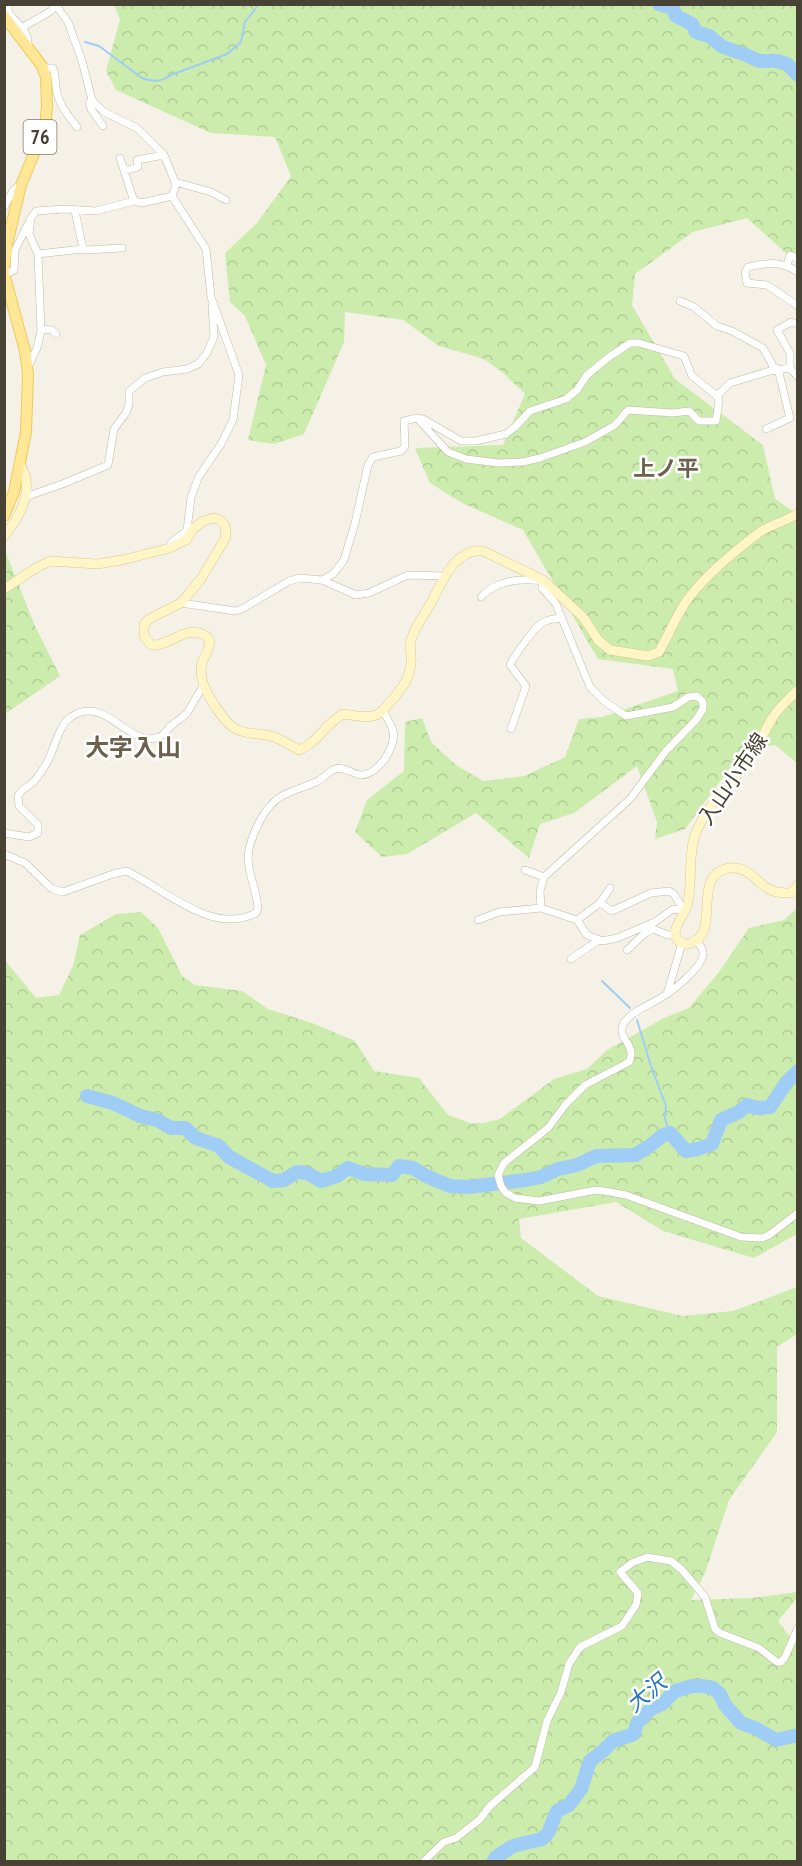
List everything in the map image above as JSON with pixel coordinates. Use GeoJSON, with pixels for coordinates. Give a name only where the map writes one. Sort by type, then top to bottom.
{"type":"FeatureCollection","features":[{"type":"Feature","properties":{"kind":"main road","name":"76"},"geometry":{"type":"LineString","coordinates":[[4,268],[9,233],[21,185],[45,127],[47,87],[43,68],[7,16]]}},
{"type":"Feature","properties":{"kind":"main road"},"geometry":{"type":"LineString","coordinates":[[4,516],[11,504],[28,414],[28,367],[5,274]]}},
{"type":"Feature","properties":{"kind":"main road"},"geometry":{"type":"LineString","coordinates":[[4,536],[20,516],[25,497],[26,473],[20,463]]}},
{"type":"Feature","properties":{"kind":"main road"},"geometry":{"type":"LineString","coordinates":[[4,589],[50,561],[97,564],[122,560],[170,548],[186,540],[194,528],[203,521],[214,518],[220,520],[225,525],[226,537],[201,579],[181,603],[149,619],[144,624],[144,636],[151,645],[157,646],[188,633],[199,633],[205,636],[209,641],[210,649],[202,663],[201,674],[204,686],[220,713],[236,730],[274,737],[299,750],[309,746],[326,728],[344,714],[376,715],[387,707],[407,680],[411,662],[410,642],[444,576],[457,561],[470,552],[483,551],[543,580],[583,617],[598,640],[610,650],[648,656],[658,652],[691,595],[714,571],[763,530],[792,518],[798,513]]}},
{"type":"Feature","properties":{"kind":"main road","name":"入山小市線"},"geometry":{"type":"LineString","coordinates":[[676,935],[677,921],[686,908],[694,838],[708,809],[748,761],[773,716],[798,690]]}},
{"type":"Feature","properties":{"kind":"main road"},"geometry":{"type":"LineString","coordinates":[[676,935],[682,943],[690,944],[697,940],[704,929],[710,881],[723,870],[741,868],[771,890],[780,893],[791,893],[798,885]]}},
{"type":"Feature","properties":{"kind":"street"},"geometry":{"type":"LineString","coordinates":[[6,4],[7,16],[23,27],[28,45]]}},
{"type":"Feature","properties":{"kind":"street"},"geometry":{"type":"LineString","coordinates":[[23,27],[51,11],[55,5],[68,22],[93,100],[104,112],[137,128],[164,155],[175,183],[172,196]]}},
{"type":"Feature","properties":{"kind":"street"},"geometry":{"type":"LineString","coordinates":[[43,68],[53,68],[63,110],[77,127]]}},
{"type":"Feature","properties":{"kind":"street"},"geometry":{"type":"LineString","coordinates":[[93,100],[89,103],[91,109],[103,126]]}},
{"type":"Feature","properties":{"kind":"street"},"geometry":{"type":"LineString","coordinates":[[124,171],[138,167],[137,160],[164,155]]}},
{"type":"Feature","properties":{"kind":"street"},"geometry":{"type":"LineString","coordinates":[[120,158],[134,201]]}},
{"type":"Feature","properties":{"kind":"street"},"geometry":{"type":"LineString","coordinates":[[175,183],[211,192],[226,200]]}},
{"type":"Feature","properties":{"kind":"street"},"geometry":{"type":"LineString","coordinates":[[4,207],[14,189],[21,185]]}},
{"type":"Feature","properties":{"kind":"street"},"geometry":{"type":"LineString","coordinates":[[5,274],[14,270],[15,250],[26,225],[36,211],[43,209],[96,211],[134,201],[142,203],[172,196]]}},
{"type":"Feature","properties":{"kind":"street"},"geometry":{"type":"LineString","coordinates":[[25,497],[108,465],[114,429],[126,413],[129,391],[145,378],[163,372],[187,369],[198,364],[207,353],[214,337],[206,249],[172,196]]}},
{"type":"Feature","properties":{"kind":"street"},"geometry":{"type":"LineString","coordinates":[[75,211],[83,249]]}},
{"type":"Feature","properties":{"kind":"street"},"geometry":{"type":"LineString","coordinates":[[28,367],[37,348],[41,329],[38,254],[29,234],[31,218]]}},
{"type":"Feature","properties":{"kind":"street"},"geometry":{"type":"LineString","coordinates":[[38,254],[122,248]]}},
{"type":"Feature","properties":{"kind":"street"},"geometry":{"type":"LineString","coordinates":[[787,265],[790,255],[798,259]]}},
{"type":"Feature","properties":{"kind":"street"},"geometry":{"type":"LineString","coordinates":[[798,272],[787,265],[771,262],[748,267],[745,272],[747,283],[767,285],[798,306]]}},
{"type":"Feature","properties":{"kind":"street"},"geometry":{"type":"LineString","coordinates":[[170,548],[170,544],[187,530],[191,498],[198,478],[221,444],[233,420],[240,375],[211,297]]}},
{"type":"Feature","properties":{"kind":"street"},"geometry":{"type":"LineString","coordinates":[[680,301],[694,307],[717,326],[763,348],[773,366],[778,369],[790,418],[766,429]]}},
{"type":"Feature","properties":{"kind":"street"},"geometry":{"type":"LineString","coordinates":[[798,324],[791,322],[777,330],[790,353],[790,368],[798,377]]}},
{"type":"Feature","properties":{"kind":"street"},"geometry":{"type":"LineString","coordinates":[[41,329],[52,330],[56,334]]}},
{"type":"Feature","properties":{"kind":"street"},"geometry":{"type":"LineString","coordinates":[[322,580],[333,574],[344,560],[356,524],[368,465],[373,457],[401,451],[405,446],[404,421],[417,418],[423,419],[461,441],[476,441],[506,434],[530,411],[566,399],[577,390],[587,375],[609,357],[630,344],[639,343],[684,356],[692,376],[719,400],[716,421],[699,421],[689,411],[673,413],[628,410],[615,425],[585,442],[540,458],[499,464],[466,459],[448,452],[417,418]]}},
{"type":"Feature","properties":{"kind":"street"},"geometry":{"type":"LineString","coordinates":[[717,396],[730,384],[778,369],[790,368]]}},
{"type":"Feature","properties":{"kind":"street"},"geometry":{"type":"LineString","coordinates":[[181,603],[235,611],[289,581],[300,578],[322,580],[350,594],[362,594],[408,575],[444,576]]}},
{"type":"Feature","properties":{"kind":"street"},"geometry":{"type":"LineString","coordinates":[[481,597],[487,590],[497,585],[522,580],[543,580],[542,588],[556,604],[590,687],[604,701],[626,716],[673,707],[688,697],[697,696],[703,702],[703,709],[696,720],[665,752],[630,799],[544,877],[540,891],[541,908]]}},
{"type":"Feature","properties":{"kind":"street"},"geometry":{"type":"LineString","coordinates":[[511,729],[526,686],[510,665],[515,655],[541,623],[561,618]]}},
{"type":"Feature","properties":{"kind":"street"},"geometry":{"type":"LineString","coordinates":[[4,833],[29,837],[38,833],[38,825],[19,806],[18,796],[35,780],[47,764],[61,729],[71,716],[89,711],[112,719],[141,738],[157,738],[182,718],[204,686]]}},
{"type":"Feature","properties":{"kind":"street"},"geometry":{"type":"LineString","coordinates":[[4,854],[25,863],[55,891],[63,892],[126,871],[178,902],[210,915],[231,920],[251,916],[258,912],[258,902],[251,878],[248,854],[256,830],[268,809],[281,796],[318,781],[333,770],[345,769],[359,775],[376,768],[386,759],[394,732],[383,710]]}},
{"type":"Feature","properties":{"kind":"street"},"geometry":{"type":"LineString","coordinates":[[525,870],[544,877]]}},
{"type":"Feature","properties":{"kind":"street"},"geometry":{"type":"LineString","coordinates":[[577,920],[600,903],[610,888]]}},
{"type":"Feature","properties":{"kind":"street"},"geometry":{"type":"LineString","coordinates":[[600,903],[612,911],[651,893],[669,891],[674,894],[684,911]]}},
{"type":"Feature","properties":{"kind":"street"},"geometry":{"type":"LineString","coordinates":[[478,920],[499,912],[541,908],[577,920],[587,935],[599,940]]}},
{"type":"Feature","properties":{"kind":"street"},"geometry":{"type":"LineString","coordinates":[[571,959],[599,940],[617,938],[646,926],[673,909],[684,911]]}},
{"type":"Feature","properties":{"kind":"street"},"geometry":{"type":"LineString","coordinates":[[627,950],[645,933],[653,929],[668,935],[676,935]]}},
{"type":"Feature","properties":{"kind":"street"},"geometry":{"type":"LineString","coordinates":[[697,940],[703,953],[701,964],[666,994],[632,1014],[623,1025],[622,1035],[631,1047],[632,1056],[629,1062],[585,1085],[566,1104],[548,1128],[504,1163],[498,1175],[501,1186],[510,1196],[526,1201],[553,1199],[596,1190],[626,1195],[741,1237],[762,1238],[770,1235],[798,1213]]}},
{"type":"Feature","properties":{"kind":"street"},"geometry":{"type":"LineString","coordinates":[[666,994],[682,943]]}},
{"type":"Feature","properties":{"kind":"street"},"geometry":{"type":"LineString","coordinates":[[423,1862],[444,1842],[456,1838],[479,1820],[490,1806],[535,1767],[547,1721],[561,1692],[569,1664],[580,1647],[622,1626],[636,1605],[638,1593],[620,1572],[632,1563],[647,1557],[671,1561],[682,1570],[705,1597],[715,1629],[759,1648],[777,1662],[781,1662],[785,1657],[798,1628]]}},
{"type":"Feature","properties":{"kind":"green space"},"geometry":{"type":"Polygon","coordinates":[[[114,5],[797,5],[797,263],[747,218],[693,232],[635,274],[632,305],[675,379],[763,445],[775,499],[797,514],[797,763],[775,745],[743,750],[685,829],[655,839],[657,822],[637,766],[574,813],[540,824],[529,858],[476,813],[407,854],[382,857],[355,832],[367,800],[404,771],[405,722],[422,718],[431,742],[456,765],[483,781],[524,776],[565,757],[579,719],[602,717],[678,691],[673,669],[598,659],[523,530],[462,503],[430,483],[415,448],[503,445],[525,394],[484,359],[439,346],[403,320],[345,312],[344,342],[304,434],[274,444],[248,440],[266,365],[245,316],[230,302],[225,253],[257,223],[291,176],[275,137],[211,133],[116,90],[106,71],[120,19],[114,5]]]}},
{"type":"Feature","properties":{"kind":"green space"},"geometry":{"type":"Polygon","coordinates":[[[4,548],[35,626],[60,676],[5,714],[4,548]]]}},
{"type":"Feature","properties":{"kind":"green space"},"geometry":{"type":"Polygon","coordinates":[[[797,908],[797,1234],[754,1258],[663,1231],[616,1202],[519,1219],[521,1238],[598,1296],[683,1316],[733,1311],[797,1287],[797,1334],[777,1347],[777,1432],[729,1500],[705,1573],[691,1600],[752,1598],[797,1592],[797,1598],[778,1621],[797,1646],[797,1861],[5,1861],[4,959],[36,998],[59,995],[73,966],[80,935],[116,914],[141,912],[158,928],[182,976],[195,985],[242,991],[268,1009],[312,1023],[355,1041],[374,1071],[419,1078],[448,1115],[470,1123],[484,1123],[500,1119],[554,1079],[587,1069],[607,1050],[664,1018],[689,1008],[719,972],[749,928],[784,920],[797,908]]]}},
{"type":"Feature","properties":{"kind":"waterway"},"geometry":{"type":"LineString","coordinates":[[85,42],[99,46],[142,78],[153,81],[161,80],[227,54],[241,42],[245,22],[259,4]]}},
{"type":"Feature","properties":{"kind":"waterway"},"geometry":{"type":"LineString","coordinates":[[659,4],[673,8],[676,16],[692,24],[696,32],[709,36],[723,47],[759,61],[777,61],[787,64],[798,75]]}},
{"type":"Feature","properties":{"kind":"waterway"},"geometry":{"type":"LineString","coordinates":[[602,981],[630,1008]]}},
{"type":"Feature","properties":{"kind":"waterway"},"geometry":{"type":"LineString","coordinates":[[637,1020],[666,1106],[665,1119],[670,1133]]}},
{"type":"Feature","properties":{"kind":"waterway"},"geometry":{"type":"LineString","coordinates":[[87,1096],[113,1103],[140,1116],[157,1120],[171,1128],[185,1128],[196,1138],[219,1146],[229,1157],[273,1181],[284,1180],[297,1172],[307,1173],[321,1181],[337,1176],[348,1168],[364,1174],[392,1175],[399,1166],[413,1168],[450,1186],[468,1187],[541,1177],[596,1156],[635,1155],[663,1135],[670,1133],[686,1151],[698,1149],[712,1144],[721,1120],[739,1112],[747,1105],[758,1108],[770,1107],[786,1083],[798,1071]]}},
{"type":"Feature","properties":{"kind":"waterway","name":"大沢"},"geometry":{"type":"LineString","coordinates":[[493,1862],[496,1857],[513,1846],[542,1839],[548,1833],[557,1811],[569,1805],[581,1789],[590,1761],[613,1741],[634,1734],[637,1723],[675,1691],[692,1686],[713,1688],[741,1723],[776,1740],[798,1735]]}},
{"type":"Feature","properties":{"kind":"district","name":"上ノ平"},"geometry":{"type":"Point","coordinates":[666,468]}},
{"type":"Feature","properties":{"kind":"district","name":"大字入山"},"geometry":{"type":"Point","coordinates":[133,748]}}]}
